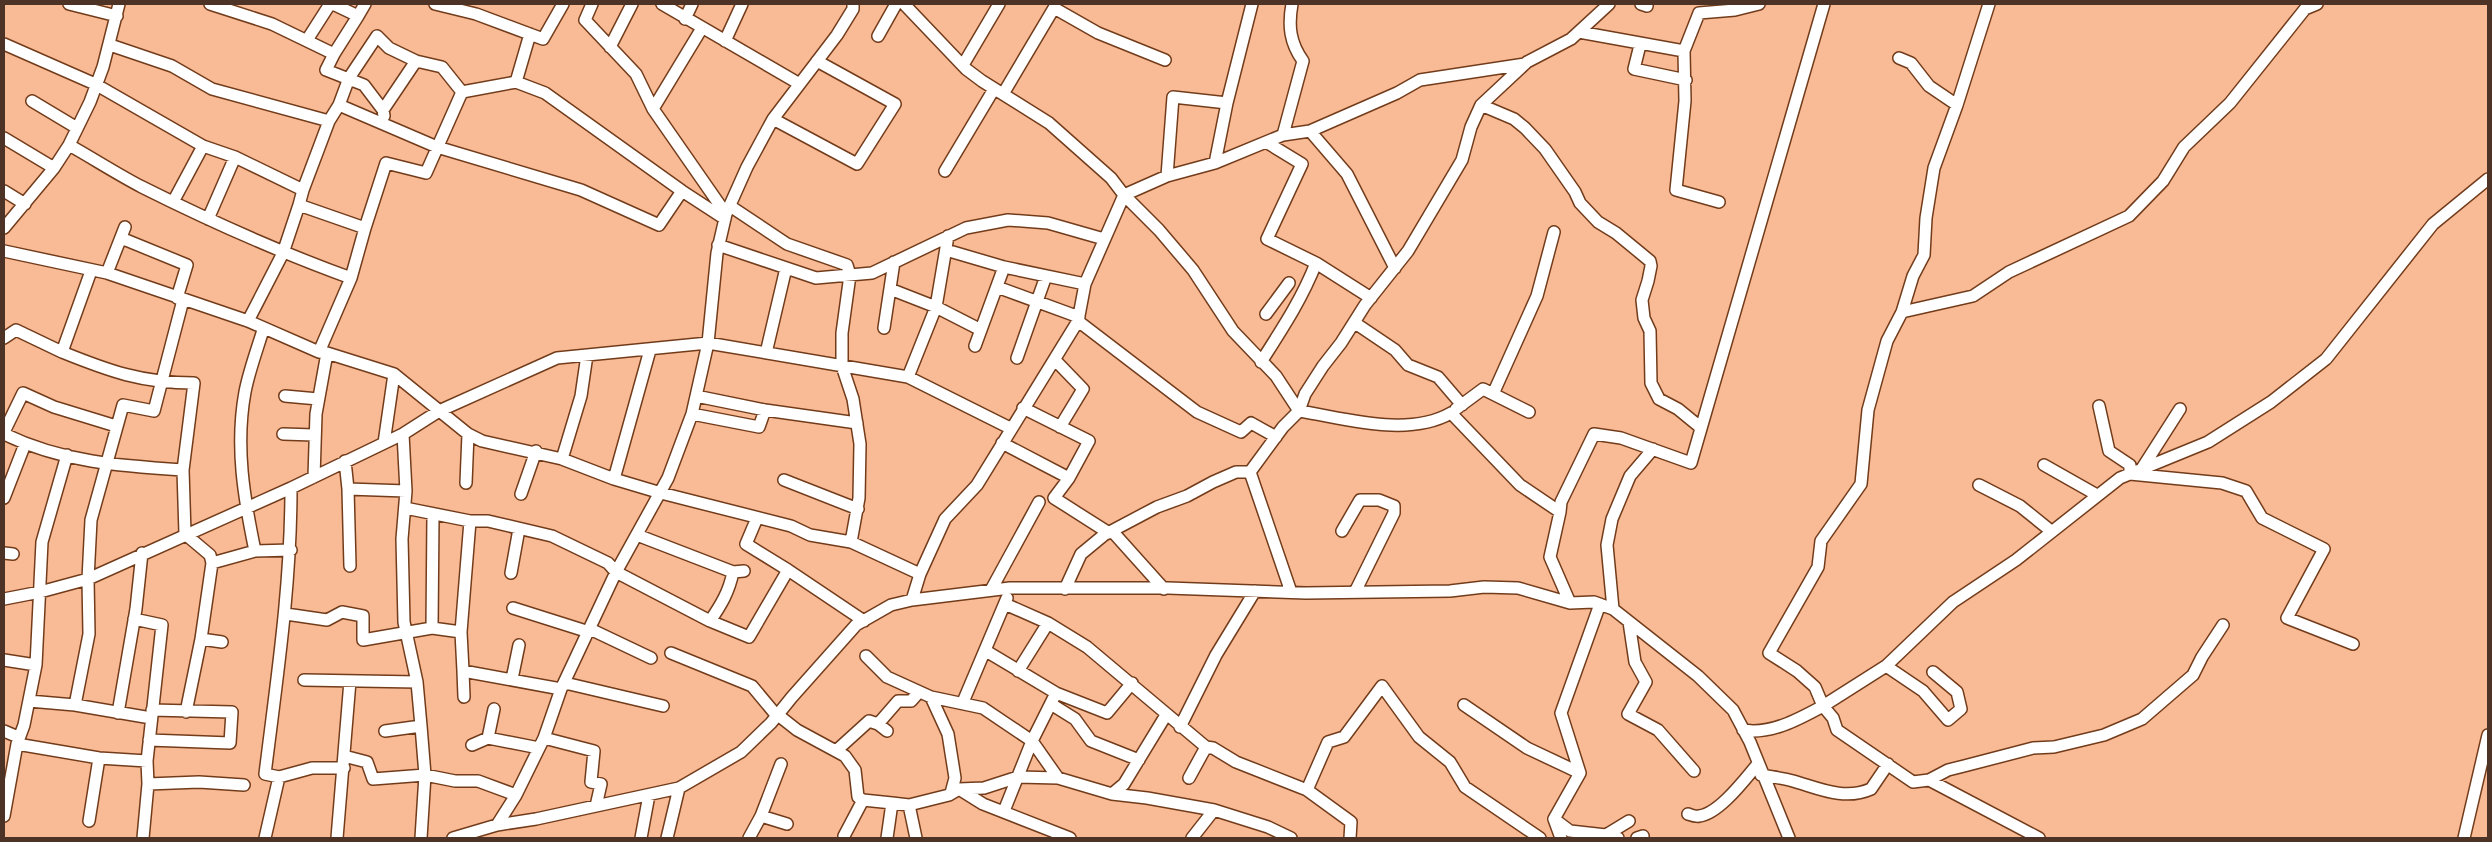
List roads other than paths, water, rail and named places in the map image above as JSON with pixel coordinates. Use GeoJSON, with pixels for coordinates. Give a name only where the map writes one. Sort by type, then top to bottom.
{"type":"FeatureCollection","features":[{"type":"Feature","properties":{"kind":"street"},"geometry":{"type":"LineString","coordinates":[[69,4],[117,16]]}},
{"type":"Feature","properties":{"kind":"street"},"geometry":{"type":"LineString","coordinates":[[4,228],[54,168],[69,146],[90,102],[110,45],[119,4]]}},
{"type":"Feature","properties":{"kind":"street"},"geometry":{"type":"LineString","coordinates":[[210,4],[272,24],[334,54]]}},
{"type":"Feature","properties":{"kind":"street"},"geometry":{"type":"LineString","coordinates":[[307,40],[332,4],[358,16]]}},
{"type":"Feature","properties":{"kind":"street"},"geometry":{"type":"LineString","coordinates":[[365,4],[326,70],[364,85],[383,110],[386,124]]}},
{"type":"Feature","properties":{"kind":"street"},"geometry":{"type":"LineString","coordinates":[[435,4],[476,14],[543,39],[563,4]]}},
{"type":"Feature","properties":{"kind":"street"},"geometry":{"type":"LineString","coordinates":[[592,4],[585,20],[636,74],[653,109],[727,213]]}},
{"type":"Feature","properties":{"kind":"street"},"geometry":{"type":"LineString","coordinates":[[610,46],[632,4]]}},
{"type":"Feature","properties":{"kind":"street"},"geometry":{"type":"LineString","coordinates":[[662,4],[798,83]]}},
{"type":"Feature","properties":{"kind":"street"},"geometry":{"type":"LineString","coordinates":[[685,19],[692,4]]}},
{"type":"Feature","properties":{"kind":"street"},"geometry":{"type":"LineString","coordinates":[[725,41],[742,4]]}},
{"type":"Feature","properties":{"kind":"street"},"geometry":{"type":"LineString","coordinates":[[496,825],[516,796],[542,743],[563,686],[616,572],[661,493],[692,414],[708,343],[718,245],[727,213],[747,167],[773,119],[798,83],[837,35],[854,4]]}},
{"type":"Feature","properties":{"kind":"street"},"geometry":{"type":"LineString","coordinates":[[878,36],[896,4]]}},
{"type":"Feature","properties":{"kind":"street"},"geometry":{"type":"LineString","coordinates":[[904,4],[963,65],[999,92],[1049,123],[1111,178],[1124,195],[1159,230],[1193,270],[1233,331],[1276,376],[1299,411],[1398,426],[1427,423],[1450,413],[1483,389],[1530,412]]}},
{"type":"Feature","properties":{"kind":"street"},"geometry":{"type":"LineString","coordinates":[[963,65],[999,4]]}},
{"type":"Feature","properties":{"kind":"street"},"geometry":{"type":"LineString","coordinates":[[1043,4],[1054,8],[1098,33],[1165,60]]}},
{"type":"Feature","properties":{"kind":"street"},"geometry":{"type":"LineString","coordinates":[[1215,163],[1227,103],[1252,4]]}},
{"type":"Feature","properties":{"kind":"street"},"geometry":{"type":"LineString","coordinates":[[1282,136],[1303,61],[1291,41],[1290,17],[1292,4]]}},
{"type":"Feature","properties":{"kind":"street"},"geometry":{"type":"LineString","coordinates":[[1250,472],[1276,437],[1299,411],[1305,394],[1313,380],[1371,298],[1408,251],[1462,160],[1471,127],[1481,105],[1525,64],[1564,43],[1579,32],[1609,4]]}},
{"type":"Feature","properties":{"kind":"street"},"geometry":{"type":"LineString","coordinates":[[1719,202],[1676,190],[1686,80],[1684,51],[1699,13],[1735,10],[1759,4]]}},
{"type":"Feature","properties":{"kind":"street"},"geometry":{"type":"LineString","coordinates":[[1570,603],[1550,557],[1564,494],[1594,434],[1621,438],[1691,463],[1824,4]]}},
{"type":"Feature","properties":{"kind":"street"},"geometry":{"type":"LineString","coordinates":[[1989,4],[1957,105],[1934,168],[1926,218],[1924,255],[1913,276],[1902,312],[1887,340],[1868,410],[1861,484],[1821,541],[1818,566],[1769,654],[1797,671],[1815,687],[1823,706],[1833,718],[1837,730],[1913,782],[1929,780],[1948,770],[2033,748],[2054,747],[2104,735],[2142,719],[2192,675],[2223,625]]}},
{"type":"Feature","properties":{"kind":"street"},"geometry":{"type":"LineString","coordinates":[[1902,312],[1973,296],[2009,272],[2129,216],[2163,181],[2184,147],[2230,103],[2305,9],[2317,4]]}},
{"type":"Feature","properties":{"kind":"street"},"geometry":{"type":"LineString","coordinates":[[945,170],[1054,8]]}},
{"type":"Feature","properties":{"kind":"street"},"geometry":{"type":"LineString","coordinates":[[653,109],[702,28]]}},
{"type":"Feature","properties":{"kind":"street"},"geometry":{"type":"LineString","coordinates":[[1579,32],[1640,45],[1684,51]]}},
{"type":"Feature","properties":{"kind":"street"},"geometry":{"type":"LineString","coordinates":[[516,82],[530,34]]}},
{"type":"Feature","properties":{"kind":"street"},"geometry":{"type":"LineString","coordinates":[[248,321],[283,253],[303,190],[329,121],[339,105],[349,78],[377,36],[389,48],[416,61],[442,67],[462,92]]}},
{"type":"Feature","properties":{"kind":"street"},"geometry":{"type":"LineString","coordinates":[[4,44],[95,84],[203,146],[235,156],[303,190]]}},
{"type":"Feature","properties":{"kind":"street"},"geometry":{"type":"LineString","coordinates":[[110,45],[172,66],[212,89],[329,121]]}},
{"type":"Feature","properties":{"kind":"street"},"geometry":{"type":"LineString","coordinates":[[1640,45],[1634,70],[1686,80]]}},
{"type":"Feature","properties":{"kind":"street"},"geometry":{"type":"LineString","coordinates":[[1899,58],[1911,64],[1929,86],[1957,105]]}},
{"type":"Feature","properties":{"kind":"street"},"geometry":{"type":"LineString","coordinates":[[383,110],[416,61]]}},
{"type":"Feature","properties":{"kind":"street"},"geometry":{"type":"LineString","coordinates":[[773,119],[857,164],[895,104],[817,61]]}},
{"type":"Feature","properties":{"kind":"street"},"geometry":{"type":"LineString","coordinates":[[912,600],[920,574],[945,519],[977,485],[1010,428],[1056,360],[1072,327],[1079,319],[1085,284],[1124,195],[1167,176],[1215,163],[1282,136],[1310,131],[1396,94],[1420,80],[1525,64]]}},
{"type":"Feature","properties":{"kind":"street"},"geometry":{"type":"LineString","coordinates":[[462,92],[516,82],[546,93],[682,192],[786,244],[847,264],[850,275],[842,333],[842,366],[853,399],[860,444],[858,508],[851,542]]}},
{"type":"Feature","properties":{"kind":"street"},"geometry":{"type":"LineString","coordinates":[[314,477],[314,435],[323,353],[351,278],[386,163],[426,173],[462,92]]}},
{"type":"Feature","properties":{"kind":"street"},"geometry":{"type":"LineString","coordinates":[[1167,176],[1173,97],[1227,103]]}},
{"type":"Feature","properties":{"kind":"street"},"geometry":{"type":"LineString","coordinates":[[32,101],[77,128]]}},
{"type":"Feature","properties":{"kind":"street"},"geometry":{"type":"LineString","coordinates":[[339,105],[437,147],[581,190],[659,226],[682,192]]}},
{"type":"Feature","properties":{"kind":"street"},"geometry":{"type":"LineString","coordinates":[[1481,105],[1514,119],[1525,128],[1545,148],[1575,192],[1580,203],[1598,222],[1616,232],[1650,262],[1648,281],[1642,300],[1644,318],[1650,332],[1651,383],[1658,400],[1678,410],[1700,427]]}},
{"type":"Feature","properties":{"kind":"street"},"geometry":{"type":"LineString","coordinates":[[1310,131],[1348,174],[1395,268]]}},
{"type":"Feature","properties":{"kind":"street"},"geometry":{"type":"LineString","coordinates":[[4,138],[54,168]]}},
{"type":"Feature","properties":{"kind":"street"},"geometry":{"type":"LineString","coordinates":[[1266,142],[1302,164],[1267,239],[1316,263],[1371,298]]}},
{"type":"Feature","properties":{"kind":"street"},"geometry":{"type":"LineString","coordinates":[[69,146],[172,202],[208,219],[283,253],[351,278]]}},
{"type":"Feature","properties":{"kind":"street"},"geometry":{"type":"LineString","coordinates":[[172,202],[203,146]]}},
{"type":"Feature","properties":{"kind":"street"},"geometry":{"type":"LineString","coordinates":[[208,219],[235,156]]}},
{"type":"Feature","properties":{"kind":"street"},"geometry":{"type":"LineString","coordinates":[[1743,730],[1758,732],[1777,727],[1823,706],[1886,666],[1953,602],[2016,560],[2120,478],[2208,442],[2272,402],[2326,358],[2432,224],[2488,179]]}},
{"type":"Feature","properties":{"kind":"street"},"geometry":{"type":"LineString","coordinates":[[4,191],[25,204]]}},
{"type":"Feature","properties":{"kind":"street"},"geometry":{"type":"LineString","coordinates":[[299,205],[365,228]]}},
{"type":"Feature","properties":{"kind":"street"},"geometry":{"type":"LineString","coordinates":[[718,245],[816,278],[872,273],[966,228],[1008,220],[1048,222],[1104,239]]}},
{"type":"Feature","properties":{"kind":"street"},"geometry":{"type":"LineString","coordinates":[[75,705],[89,634],[88,579],[91,520],[105,465],[123,405],[154,411],[162,383],[187,265],[123,232],[107,273]]}},
{"type":"Feature","properties":{"kind":"street"},"geometry":{"type":"LineString","coordinates":[[1493,394],[1537,296],[1554,232]]}},
{"type":"Feature","properties":{"kind":"street"},"geometry":{"type":"LineString","coordinates":[[908,377],[936,307],[948,236]]}},
{"type":"Feature","properties":{"kind":"street"},"geometry":{"type":"LineString","coordinates":[[946,250],[1004,266],[1085,284]]}},
{"type":"Feature","properties":{"kind":"street"},"geometry":{"type":"LineString","coordinates":[[4,251],[107,273],[248,321],[264,330],[323,353],[394,374],[439,412],[468,434],[482,441],[536,451],[614,479],[661,493],[791,526],[810,535],[851,542],[920,574]]}},
{"type":"Feature","properties":{"kind":"street"},"geometry":{"type":"LineString","coordinates":[[884,328],[894,262]]}},
{"type":"Feature","properties":{"kind":"street"},"geometry":{"type":"LineString","coordinates":[[1261,362],[1292,316],[1304,294],[1316,263]]}},
{"type":"Feature","properties":{"kind":"street"},"geometry":{"type":"LineString","coordinates":[[975,346],[1004,266]]}},
{"type":"Feature","properties":{"kind":"street"},"geometry":{"type":"LineString","coordinates":[[766,352],[786,268]]}},
{"type":"Feature","properties":{"kind":"street"},"geometry":{"type":"LineString","coordinates":[[62,352],[91,271]]}},
{"type":"Feature","properties":{"kind":"street"},"geometry":{"type":"LineString","coordinates":[[1018,358],[1046,276]]}},
{"type":"Feature","properties":{"kind":"street"},"geometry":{"type":"LineString","coordinates":[[1266,314],[1289,283]]}},
{"type":"Feature","properties":{"kind":"street"},"geometry":{"type":"LineString","coordinates":[[997,287],[1079,319],[1197,412],[1241,432],[1251,423],[1276,437]]}},
{"type":"Feature","properties":{"kind":"street"},"geometry":{"type":"LineString","coordinates":[[890,289],[936,307],[981,330]]}},
{"type":"Feature","properties":{"kind":"street"},"geometry":{"type":"LineString","coordinates":[[1274,303],[1292,316]]}},
{"type":"Feature","properties":{"kind":"street"},"geometry":{"type":"LineString","coordinates":[[1354,322],[1395,350],[1408,365],[1438,377],[1462,405]]}},
{"type":"Feature","properties":{"kind":"street"},"geometry":{"type":"LineString","coordinates":[[4,338],[16,330],[62,352],[114,373],[162,383],[194,383],[183,470],[185,534],[210,555],[212,562],[202,639],[186,712]]}},
{"type":"Feature","properties":{"kind":"street"},"geometry":{"type":"LineString","coordinates":[[255,551],[246,506],[240,439],[244,401],[264,330]]}},
{"type":"Feature","properties":{"kind":"street"},"geometry":{"type":"LineString","coordinates":[[4,598],[40,592],[88,579],[246,506],[291,488],[403,434],[439,412],[557,358],[708,343],[908,377],[1010,428]]}},
{"type":"Feature","properties":{"kind":"street"},"geometry":{"type":"LineString","coordinates":[[614,479],[650,350]]}},
{"type":"Feature","properties":{"kind":"street"},"geometry":{"type":"LineString","coordinates":[[562,459],[581,396],[586,355]]}},
{"type":"Feature","properties":{"kind":"street"},"geometry":{"type":"LineString","coordinates":[[1056,360],[1083,388],[1060,427]]}},
{"type":"Feature","properties":{"kind":"street"},"geometry":{"type":"LineString","coordinates":[[384,443],[394,374]]}},
{"type":"Feature","properties":{"kind":"street"},"geometry":{"type":"LineString","coordinates":[[116,426],[54,407],[23,393],[4,433],[25,444],[105,465],[183,470]]}},
{"type":"Feature","properties":{"kind":"street"},"geometry":{"type":"LineString","coordinates":[[285,396],[318,399]]}},
{"type":"Feature","properties":{"kind":"street"},"geometry":{"type":"LineString","coordinates":[[696,396],[765,410],[857,423]]}},
{"type":"Feature","properties":{"kind":"street"},"geometry":{"type":"LineString","coordinates":[[2099,406],[2109,451],[2130,465],[2130,474]]}},
{"type":"Feature","properties":{"kind":"street"},"geometry":{"type":"LineString","coordinates":[[1023,408],[1089,441],[1069,478],[1054,498],[1110,532],[1164,589]]}},
{"type":"Feature","properties":{"kind":"street"},"geometry":{"type":"LineString","coordinates":[[692,414],[759,427],[765,410]]}},
{"type":"Feature","properties":{"kind":"street"},"geometry":{"type":"LineString","coordinates":[[2141,470],[2180,410]]}},
{"type":"Feature","properties":{"kind":"street"},"geometry":{"type":"LineString","coordinates":[[1450,413],[1520,484],[1560,512]]}},
{"type":"Feature","properties":{"kind":"street"},"geometry":{"type":"LineString","coordinates":[[283,434],[314,435]]}},
{"type":"Feature","properties":{"kind":"street"},"geometry":{"type":"LineString","coordinates":[[403,434],[406,491],[402,539],[404,622],[417,682],[425,775],[421,838]]}},
{"type":"Feature","properties":{"kind":"street"},"geometry":{"type":"LineString","coordinates":[[466,483],[468,434]]}},
{"type":"Feature","properties":{"kind":"street"},"geometry":{"type":"LineString","coordinates":[[1002,443],[1069,478]]}},
{"type":"Feature","properties":{"kind":"street"},"geometry":{"type":"LineString","coordinates":[[4,498],[25,444]]}},
{"type":"Feature","properties":{"kind":"street"},"geometry":{"type":"LineString","coordinates":[[1613,609],[1608,545],[1612,519],[1630,476],[1653,449]]}},
{"type":"Feature","properties":{"kind":"street"},"geometry":{"type":"LineString","coordinates":[[521,494],[536,451]]}},
{"type":"Feature","properties":{"kind":"street"},"geometry":{"type":"LineString","coordinates":[[4,816],[18,741],[24,725],[36,665],[42,542],[68,456]]}},
{"type":"Feature","properties":{"kind":"street"},"geometry":{"type":"LineString","coordinates":[[345,461],[348,489],[350,566]]}},
{"type":"Feature","properties":{"kind":"street"},"geometry":{"type":"LineString","coordinates":[[2044,465],[2097,495]]}},
{"type":"Feature","properties":{"kind":"street"},"geometry":{"type":"LineString","coordinates":[[1065,589],[1081,554],[1110,532],[1236,472],[1250,472]]}},
{"type":"Feature","properties":{"kind":"street"},"geometry":{"type":"LineString","coordinates":[[1250,472],[1291,592]]}},
{"type":"Feature","properties":{"kind":"street"},"geometry":{"type":"LineString","coordinates":[[2130,474],[2222,483],[2246,491],[2262,518],[2324,549],[2287,618],[2353,644]]}},
{"type":"Feature","properties":{"kind":"street"},"geometry":{"type":"LineString","coordinates":[[784,480],[858,508]]}},
{"type":"Feature","properties":{"kind":"street"},"geometry":{"type":"LineString","coordinates":[[1979,485],[2020,506],[2051,531]]}},
{"type":"Feature","properties":{"kind":"street"},"geometry":{"type":"LineString","coordinates":[[291,488],[291,550],[286,614],[265,774],[279,777],[312,768],[344,768]]}},
{"type":"Feature","properties":{"kind":"street"},"geometry":{"type":"LineString","coordinates":[[348,489],[406,491]]}},
{"type":"Feature","properties":{"kind":"street"},"geometry":{"type":"LineString","coordinates":[[1342,531],[1360,500],[1379,500],[1394,506],[1394,513],[1355,592]]}},
{"type":"Feature","properties":{"kind":"street"},"geometry":{"type":"LineString","coordinates":[[991,590],[1039,502]]}},
{"type":"Feature","properties":{"kind":"street"},"geometry":{"type":"LineString","coordinates":[[405,508],[470,521],[488,521],[552,536],[608,563],[616,572],[710,621],[749,637],[788,570]]}},
{"type":"Feature","properties":{"kind":"street"},"geometry":{"type":"LineString","coordinates":[[432,628],[433,515]]}},
{"type":"Feature","properties":{"kind":"street"},"geometry":{"type":"LineString","coordinates":[[757,518],[746,544],[864,621]]}},
{"type":"Feature","properties":{"kind":"street"},"geometry":{"type":"LineString","coordinates":[[464,697],[461,632],[470,521]]}},
{"type":"Feature","properties":{"kind":"street"},"geometry":{"type":"LineString","coordinates":[[511,573],[519,529]]}},
{"type":"Feature","properties":{"kind":"street"},"geometry":{"type":"LineString","coordinates":[[637,535],[738,572],[723,603],[710,621]]}},
{"type":"Feature","properties":{"kind":"street"},"geometry":{"type":"LineString","coordinates":[[212,562],[255,551],[291,550]]}},
{"type":"Feature","properties":{"kind":"street"},"geometry":{"type":"LineString","coordinates":[[118,713],[134,619],[142,553]]}},
{"type":"Feature","properties":{"kind":"street"},"geometry":{"type":"LineString","coordinates":[[454,838],[496,825],[679,788],[742,752],[856,625],[891,605],[912,600],[1010,588],[1355,592],[1450,591],[1484,587],[1518,588],[1570,603],[1594,602],[1613,609],[1698,676],[1733,710],[1789,838]]}},
{"type":"Feature","properties":{"kind":"street"},"geometry":{"type":"LineString","coordinates":[[963,702],[1010,588]]}},
{"type":"Feature","properties":{"kind":"street"},"geometry":{"type":"LineString","coordinates":[[1180,727],[1216,655],[1255,591]]}},
{"type":"Feature","properties":{"kind":"street"},"geometry":{"type":"LineString","coordinates":[[1005,604],[1048,623],[1087,647],[1206,747],[1213,748],[1236,762],[1307,790],[1351,822],[1350,838]]}},
{"type":"Feature","properties":{"kind":"street"},"geometry":{"type":"LineString","coordinates":[[1561,838],[1554,819],[1580,773],[1562,713],[1600,604]]}},
{"type":"Feature","properties":{"kind":"street"},"geometry":{"type":"LineString","coordinates":[[513,608],[589,630],[651,658]]}},
{"type":"Feature","properties":{"kind":"street"},"geometry":{"type":"LineString","coordinates":[[286,614],[327,620],[342,612],[363,616],[363,640],[432,628],[461,632]]}},
{"type":"Feature","properties":{"kind":"street"},"geometry":{"type":"LineString","coordinates":[[134,619],[162,625],[147,761],[148,784],[143,838]]}},
{"type":"Feature","properties":{"kind":"street"},"geometry":{"type":"LineString","coordinates":[[1629,622],[1635,662],[1646,682],[1628,714],[1658,730],[1694,771]]}},
{"type":"Feature","properties":{"kind":"street"},"geometry":{"type":"LineString","coordinates":[[1018,671],[1048,623]]}},
{"type":"Feature","properties":{"kind":"street"},"geometry":{"type":"LineString","coordinates":[[202,639],[222,642]]}},
{"type":"Feature","properties":{"kind":"street"},"geometry":{"type":"LineString","coordinates":[[512,679],[519,646]]}},
{"type":"Feature","properties":{"kind":"street"},"geometry":{"type":"LineString","coordinates":[[986,650],[1018,671],[1053,698],[1075,719],[1091,741],[1139,760]]}},
{"type":"Feature","properties":{"kind":"street"},"geometry":{"type":"LineString","coordinates":[[671,653],[752,686],[777,715],[797,730],[845,756],[855,770],[858,797],[863,800],[909,805],[955,791],[984,788],[1018,777],[1058,778],[1112,794],[1214,810],[1268,828],[1290,838]]}},
{"type":"Feature","properties":{"kind":"street"},"geometry":{"type":"LineString","coordinates":[[866,656],[887,677],[919,692],[931,697],[963,702],[984,708],[1032,741],[1058,778]]}},
{"type":"Feature","properties":{"kind":"street"},"geometry":{"type":"LineString","coordinates":[[4,660],[36,665]]}},
{"type":"Feature","properties":{"kind":"street"},"geometry":{"type":"LineString","coordinates":[[1886,666],[1923,691],[1948,720],[1961,709],[1957,692],[1933,672]]}},
{"type":"Feature","properties":{"kind":"street"},"geometry":{"type":"LineString","coordinates":[[463,671],[563,686],[662,706]]}},
{"type":"Feature","properties":{"kind":"street"},"geometry":{"type":"LineString","coordinates":[[304,680],[417,682]]}},
{"type":"Feature","properties":{"kind":"street"},"geometry":{"type":"LineString","coordinates":[[337,838],[350,681]]}},
{"type":"Feature","properties":{"kind":"street"},"geometry":{"type":"LineString","coordinates":[[1053,698],[1107,712],[1132,683]]}},
{"type":"Feature","properties":{"kind":"street"},"geometry":{"type":"LineString","coordinates":[[1307,790],[1328,742],[1344,737],[1382,686],[1420,737],[1450,762],[1465,787],[1540,838]]}},
{"type":"Feature","properties":{"kind":"street"},"geometry":{"type":"LineString","coordinates":[[837,750],[869,721],[883,728],[898,701],[910,701],[919,692]]}},
{"type":"Feature","properties":{"kind":"street"},"geometry":{"type":"LineString","coordinates":[[931,697],[948,734],[955,778],[955,791]]}},
{"type":"Feature","properties":{"kind":"street"},"geometry":{"type":"LineString","coordinates":[[1004,811],[1032,741],[1053,698]]}},
{"type":"Feature","properties":{"kind":"street"},"geometry":{"type":"LineString","coordinates":[[29,701],[75,705],[118,713],[232,712],[230,743],[150,740]]}},
{"type":"Feature","properties":{"kind":"street"},"geometry":{"type":"LineString","coordinates":[[1464,705],[1527,748],[1580,773]]}},
{"type":"Feature","properties":{"kind":"street"},"geometry":{"type":"LineString","coordinates":[[488,738],[494,709]]}},
{"type":"Feature","properties":{"kind":"street"},"geometry":{"type":"LineString","coordinates":[[1112,794],[1124,784],[1166,715]]}},
{"type":"Feature","properties":{"kind":"street"},"geometry":{"type":"LineString","coordinates":[[385,731],[421,726]]}},
{"type":"Feature","properties":{"kind":"street"},"geometry":{"type":"LineString","coordinates":[[4,731],[18,741],[98,758],[147,761]]}},
{"type":"Feature","properties":{"kind":"street"},"geometry":{"type":"LineString","coordinates":[[2464,838],[2488,735]]}},
{"type":"Feature","properties":{"kind":"street"},"geometry":{"type":"LineString","coordinates":[[472,745],[488,738],[542,743],[594,751],[591,782],[601,784],[596,806]]}},
{"type":"Feature","properties":{"kind":"street"},"geometry":{"type":"LineString","coordinates":[[1189,778],[1206,747]]}},
{"type":"Feature","properties":{"kind":"street"},"geometry":{"type":"LineString","coordinates":[[344,756],[367,762],[372,779],[425,775],[455,781],[478,781],[516,796]]}},
{"type":"Feature","properties":{"kind":"street"},"geometry":{"type":"LineString","coordinates":[[89,822],[98,758]]}},
{"type":"Feature","properties":{"kind":"street"},"geometry":{"type":"LineString","coordinates":[[749,838],[781,764]]}},
{"type":"Feature","properties":{"kind":"street"},"geometry":{"type":"LineString","coordinates":[[1759,770],[1816,790],[1852,794],[1871,789],[1888,764]]}},
{"type":"Feature","properties":{"kind":"street"},"geometry":{"type":"LineString","coordinates":[[1688,814],[1699,816],[1710,812],[1722,804],[1759,770]]}},
{"type":"Feature","properties":{"kind":"street"},"geometry":{"type":"LineString","coordinates":[[265,838],[279,777]]}},
{"type":"Feature","properties":{"kind":"street"},"geometry":{"type":"LineString","coordinates":[[1929,780],[2039,838]]}},
{"type":"Feature","properties":{"kind":"street"},"geometry":{"type":"LineString","coordinates":[[148,784],[200,782],[244,785]]}},
{"type":"Feature","properties":{"kind":"street"},"geometry":{"type":"LineString","coordinates":[[667,838],[679,788]]}},
{"type":"Feature","properties":{"kind":"street"},"geometry":{"type":"LineString","coordinates":[[955,791],[1070,838]]}},
{"type":"Feature","properties":{"kind":"street"},"geometry":{"type":"LineString","coordinates":[[641,838],[649,795]]}},
{"type":"Feature","properties":{"kind":"street"},"geometry":{"type":"LineString","coordinates":[[844,836],[863,800]]}},
{"type":"Feature","properties":{"kind":"street"},"geometry":{"type":"LineString","coordinates":[[887,838],[892,803]]}},
{"type":"Feature","properties":{"kind":"street"},"geometry":{"type":"LineString","coordinates":[[909,805],[916,838]]}},
{"type":"Feature","properties":{"kind":"street"},"geometry":{"type":"LineString","coordinates":[[1192,838],[1214,810]]}},
{"type":"Feature","properties":{"kind":"street"},"geometry":{"type":"LineString","coordinates":[[760,816],[787,824]]}},
{"type":"Feature","properties":{"kind":"street"},"geometry":{"type":"LineString","coordinates":[[1554,819],[1570,831],[1614,837],[1628,821]]}}]}
